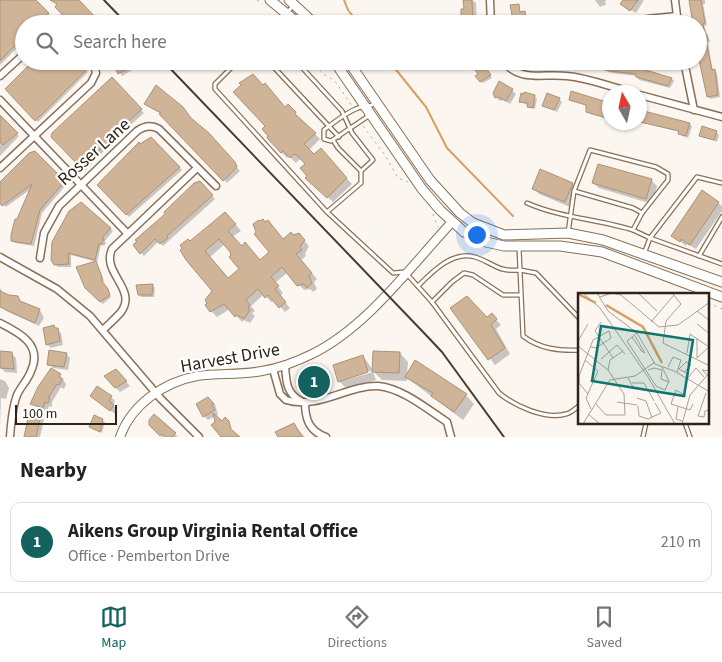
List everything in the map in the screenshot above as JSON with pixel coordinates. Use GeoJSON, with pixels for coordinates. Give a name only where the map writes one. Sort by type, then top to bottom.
{"type":"FeatureCollection","features":[{"type":"Feature","properties":{"kind":"main road"},"geometry":{"type":"LineString","coordinates":[[270,0],[287,13]]}},
{"type":"Feature","properties":{"kind":"main road"},"geometry":{"type":"LineString","coordinates":[[292,2],[306,15]]}},
{"type":"Feature","properties":{"kind":"main road"},"geometry":{"type":"LineString","coordinates":[[341,70],[422,189],[452,222],[464,232],[486,242],[519,247],[552,245],[585,248],[619,257],[722,297]]}},
{"type":"Feature","properties":{"kind":"main road"},"geometry":{"type":"LineString","coordinates":[[354,70],[430,180],[460,213],[473,223],[494,233],[513,235],[568,233],[603,240],[722,282]]}},
{"type":"Feature","properties":{"kind":"street"},"geometry":{"type":"LineString","coordinates":[[490,0],[491,15]]}},
{"type":"Feature","properties":{"kind":"street"},"geometry":{"type":"LineString","coordinates":[[675,0],[677,15]]}},
{"type":"Feature","properties":{"kind":"street"},"geometry":{"type":"LineString","coordinates":[[0,76],[15,62]]}},
{"type":"Feature","properties":{"kind":"street"},"geometry":{"type":"LineString","coordinates":[[0,168],[90,83],[96,70]]}},
{"type":"Feature","properties":{"kind":"street"},"geometry":{"type":"LineString","coordinates":[[511,70],[527,76],[568,76],[603,85]]}},
{"type":"Feature","properties":{"kind":"street"},"geometry":{"type":"LineString","coordinates":[[686,70],[694,110]]}},
{"type":"Feature","properties":{"kind":"street"},"geometry":{"type":"LineString","coordinates":[[647,97],[722,117]]}},
{"type":"Feature","properties":{"kind":"street"},"geometry":{"type":"LineString","coordinates":[[0,100],[127,233]]}},
{"type":"Feature","properties":{"kind":"street","name":"Rosser Lane"},"geometry":{"type":"LineString","coordinates":[[40,258],[41,244],[47,224],[59,206],[139,129],[147,126],[159,129],[216,186]]}},
{"type":"Feature","properties":{"kind":"street"},"geometry":{"type":"LineString","coordinates":[[104,329],[120,313],[124,306],[124,290],[112,272],[109,257],[113,247],[197,168]]}},
{"type":"Feature","properties":{"kind":"street","name":"Harvest Drive"},"geometry":{"type":"LineString","coordinates":[[120,437],[128,419],[156,393],[190,378],[273,369],[313,354],[345,334],[460,213]]}},
{"type":"Feature","properties":{"kind":"street"},"geometry":{"type":"LineString","coordinates":[[639,265],[644,254]]}},
{"type":"Feature","properties":{"kind":"street"},"geometry":{"type":"LineString","coordinates":[[0,257],[57,289],[104,329],[156,393],[199,437]]}},
{"type":"Feature","properties":{"kind":"street"},"geometry":{"type":"LineString","coordinates":[[0,322],[24,336],[31,345],[34,356],[32,370],[16,398],[10,437]]}},
{"type":"Feature","properties":{"kind":"street"},"geometry":{"type":"LineString","coordinates":[[285,365],[288,390],[294,398],[305,402]]}},
{"type":"Feature","properties":{"kind":"street"},"geometry":{"type":"LineString","coordinates":[[273,369],[282,397],[290,401],[305,402],[325,399],[368,387],[389,389],[399,392],[447,422],[451,437]]}},
{"type":"Feature","properties":{"kind":"street"},"geometry":{"type":"LineString","coordinates":[[305,402],[305,414],[309,427],[326,437]]}},
{"type":"Feature","properties":{"kind":"lane"},"geometry":{"type":"LineString","coordinates":[[287,13],[292,2]]}},
{"type":"Feature","properties":{"kind":"lane"},"geometry":{"type":"LineString","coordinates":[[229,70],[215,84],[215,89],[328,212],[393,273],[405,272],[432,302],[499,393],[510,402],[546,414],[567,414],[578,406]]}},
{"type":"Feature","properties":{"kind":"lane"},"geometry":{"type":"LineString","coordinates":[[276,70],[339,137]]}},
{"type":"Feature","properties":{"kind":"lane"},"geometry":{"type":"LineString","coordinates":[[304,70],[342,111],[350,129],[374,160],[361,171]]}},
{"type":"Feature","properties":{"kind":"lane"},"geometry":{"type":"LineString","coordinates":[[368,108],[367,117],[339,137],[327,141],[323,135],[324,130],[329,126],[359,108],[368,108],[377,102]]}},
{"type":"Feature","properties":{"kind":"lane"},"geometry":{"type":"LineString","coordinates":[[328,212],[361,183],[361,171],[338,148],[333,140]]}},
{"type":"Feature","properties":{"kind":"lane"},"geometry":{"type":"LineString","coordinates":[[568,233],[574,191],[590,150],[656,167],[668,174],[668,180],[642,213],[633,230]]}},
{"type":"Feature","properties":{"kind":"lane"},"geometry":{"type":"LineString","coordinates":[[644,254],[650,238],[697,177],[722,183]]}},
{"type":"Feature","properties":{"kind":"lane"},"geometry":{"type":"LineString","coordinates":[[574,191],[632,208],[642,213]]}},
{"type":"Feature","properties":{"kind":"lane"},"geometry":{"type":"LineString","coordinates":[[527,203],[549,213],[610,222],[722,264]]}},
{"type":"Feature","properties":{"kind":"lane"},"geometry":{"type":"LineString","coordinates":[[699,256],[722,217]]}},
{"type":"Feature","properties":{"kind":"lane"},"geometry":{"type":"LineString","coordinates":[[519,247],[523,336],[531,342],[558,351],[578,350]]}},
{"type":"Feature","properties":{"kind":"lane"},"geometry":{"type":"LineString","coordinates":[[418,286],[437,267],[458,258],[473,256],[505,271],[520,270],[536,273],[578,317]]}},
{"type":"Feature","properties":{"kind":"lane"},"geometry":{"type":"LineString","coordinates":[[432,302],[452,282],[464,274],[473,275],[503,294],[520,295]]}},
{"type":"Feature","properties":{"kind":"lane"},"geometry":{"type":"LineString","coordinates":[[643,437],[646,424]]}},
{"type":"Feature","properties":{"kind":"lane"},"geometry":{"type":"LineString","coordinates":[[685,424],[690,437]]}},
{"type":"Feature","properties":{"kind":"path"},"geometry":{"type":"LineString","coordinates":[[437,225],[444,231]]}},
{"type":"Feature","properties":{"kind":"path"},"geometry":{"type":"LineString","coordinates":[[710,304],[722,309]]}},
{"type":"Feature","properties":{"kind":"building"},"geometry":{"type":"Polygon","coordinates":[[[0,0],[36,0],[49,13],[46,15],[15,15],[15,45],[0,61],[0,0]]]}},
{"type":"Feature","properties":{"kind":"building"},"geometry":{"type":"Polygon","coordinates":[[[50,0],[79,0],[93,15],[63,15],[55,7],[57,4],[50,0]]]}},
{"type":"Feature","properties":{"kind":"building"},"geometry":{"type":"Polygon","coordinates":[[[463,0],[472,0],[473,15],[461,15],[461,9],[464,9],[463,0]]]}},
{"type":"Feature","properties":{"kind":"building"},"geometry":{"type":"Polygon","coordinates":[[[623,0],[638,0],[630,11],[620,4],[623,0]]]}},
{"type":"Feature","properties":{"kind":"building"},"geometry":{"type":"Polygon","coordinates":[[[689,0],[701,0],[704,15],[692,15],[689,0]]]}},
{"type":"Feature","properties":{"kind":"building"},"geometry":{"type":"Polygon","coordinates":[[[519,4],[520,12],[525,11],[526,15],[512,15],[510,5],[519,4]]]}},
{"type":"Feature","properties":{"kind":"building"},"geometry":{"type":"Polygon","coordinates":[[[707,46],[712,70],[715,69],[718,95],[707,97],[701,70],[707,70],[707,46]]]}},
{"type":"Feature","properties":{"kind":"building"},"geometry":{"type":"Polygon","coordinates":[[[24,70],[86,70],[35,121],[5,89],[24,70]]]}},
{"type":"Feature","properties":{"kind":"building"},"geometry":{"type":"Polygon","coordinates":[[[116,70],[125,70],[118,74],[116,70]]]}},
{"type":"Feature","properties":{"kind":"building"},"geometry":{"type":"Polygon","coordinates":[[[475,70],[488,70],[491,75],[480,82],[475,76],[478,74],[475,70]]]}},
{"type":"Feature","properties":{"kind":"building"},"geometry":{"type":"Polygon","coordinates":[[[606,70],[646,70],[672,78],[668,86],[636,77],[636,74],[606,70]]]}},
{"type":"Feature","properties":{"kind":"building"},"geometry":{"type":"Polygon","coordinates":[[[253,74],[263,85],[265,83],[285,107],[288,104],[296,112],[295,114],[316,133],[304,144],[314,154],[321,148],[347,178],[327,198],[305,178],[307,176],[300,168],[305,164],[297,155],[294,154],[290,158],[283,151],[281,153],[267,138],[268,136],[262,129],[265,126],[233,92],[241,85],[239,83],[253,74]]]}},
{"type":"Feature","properties":{"kind":"building"},"geometry":{"type":"Polygon","coordinates":[[[112,77],[142,109],[114,134],[113,138],[82,169],[51,137],[52,133],[112,77]]]}},
{"type":"Feature","properties":{"kind":"building"},"geometry":{"type":"Polygon","coordinates":[[[499,81],[513,89],[506,101],[498,97],[495,98],[493,93],[499,81]]]}},
{"type":"Feature","properties":{"kind":"building"},"geometry":{"type":"Polygon","coordinates":[[[156,85],[183,107],[191,118],[209,133],[235,162],[237,167],[223,181],[159,114],[161,113],[144,104],[156,85]]]}},
{"type":"Feature","properties":{"kind":"building"},"geometry":{"type":"Polygon","coordinates":[[[571,91],[602,101],[602,117],[586,112],[586,105],[569,100],[571,91]]]}},
{"type":"Feature","properties":{"kind":"building"},"geometry":{"type":"Polygon","coordinates":[[[524,92],[535,95],[533,108],[527,107],[528,103],[519,102],[521,93],[524,94],[524,92]]]}},
{"type":"Feature","properties":{"kind":"building"},"geometry":{"type":"Polygon","coordinates":[[[547,93],[560,98],[554,110],[542,106],[547,93]]]}},
{"type":"Feature","properties":{"kind":"building"},"geometry":{"type":"Polygon","coordinates":[[[647,112],[690,123],[686,136],[678,134],[679,131],[647,124],[647,112]]]}},
{"type":"Feature","properties":{"kind":"building"},"geometry":{"type":"Polygon","coordinates":[[[0,115],[18,133],[3,145],[0,142],[0,115]]]}},
{"type":"Feature","properties":{"kind":"building"},"geometry":{"type":"Polygon","coordinates":[[[702,126],[717,131],[714,140],[699,136],[702,126]]]}},
{"type":"Feature","properties":{"kind":"building"},"geometry":{"type":"Polygon","coordinates":[[[151,137],[180,167],[126,215],[97,185],[139,142],[140,144],[151,137]]]}},
{"type":"Feature","properties":{"kind":"building"},"geometry":{"type":"Polygon","coordinates":[[[35,151],[65,181],[40,210],[31,244],[11,241],[15,219],[17,219],[32,184],[2,206],[0,203],[0,182],[29,153],[35,151]]]}},
{"type":"Feature","properties":{"kind":"building"},"geometry":{"type":"Polygon","coordinates":[[[598,164],[652,179],[646,199],[592,183],[598,164]]]}},
{"type":"Feature","properties":{"kind":"building"},"geometry":{"type":"Polygon","coordinates":[[[540,169],[573,183],[565,202],[532,189],[540,169]]]}},
{"type":"Feature","properties":{"kind":"building"},"geometry":{"type":"Polygon","coordinates":[[[200,181],[213,195],[167,236],[168,238],[160,244],[155,239],[140,254],[133,245],[137,241],[135,240],[165,214],[164,212],[194,183],[200,181]]]}},
{"type":"Feature","properties":{"kind":"building"},"geometry":{"type":"Polygon","coordinates":[[[702,190],[719,202],[690,245],[681,239],[680,242],[671,236],[702,190]]]}},
{"type":"Feature","properties":{"kind":"building"},"geometry":{"type":"Polygon","coordinates":[[[81,202],[111,228],[102,238],[104,239],[101,245],[99,243],[95,260],[68,253],[69,264],[54,265],[51,260],[52,242],[69,211],[81,202]]]}},
{"type":"Feature","properties":{"kind":"building"},"geometry":{"type":"Polygon","coordinates":[[[225,212],[236,224],[228,231],[242,246],[245,242],[260,260],[269,252],[254,234],[256,232],[253,224],[259,220],[263,219],[265,222],[268,220],[283,239],[291,232],[293,235],[299,233],[305,240],[300,247],[302,250],[296,254],[312,273],[309,276],[312,283],[307,288],[304,284],[297,286],[282,267],[271,277],[279,286],[275,289],[286,302],[279,308],[268,295],[265,298],[258,289],[246,300],[250,305],[248,307],[250,310],[244,319],[237,315],[235,317],[224,304],[210,312],[205,305],[207,303],[205,300],[212,291],[180,250],[182,248],[180,245],[188,239],[190,241],[225,212]],[[219,239],[205,251],[228,278],[239,269],[229,257],[231,255],[219,239]]]}},
{"type":"Feature","properties":{"kind":"building"},"geometry":{"type":"Polygon","coordinates":[[[96,261],[102,277],[101,280],[110,295],[100,302],[85,288],[76,267],[96,261]]]}},
{"type":"Feature","properties":{"kind":"building"},"geometry":{"type":"Polygon","coordinates":[[[153,284],[152,295],[138,295],[136,285],[153,284]]]}},
{"type":"Feature","properties":{"kind":"building"},"geometry":{"type":"Polygon","coordinates":[[[0,291],[18,296],[20,301],[40,309],[35,323],[0,307],[0,291]]]}},
{"type":"Feature","properties":{"kind":"building"},"geometry":{"type":"Polygon","coordinates":[[[467,296],[487,317],[492,313],[497,319],[491,325],[505,348],[488,360],[450,308],[467,296]]]}},
{"type":"Feature","properties":{"kind":"building"},"geometry":{"type":"Polygon","coordinates":[[[54,325],[55,328],[58,328],[60,341],[46,345],[43,328],[54,325]]]}},
{"type":"Feature","properties":{"kind":"building"},"geometry":{"type":"Polygon","coordinates":[[[49,350],[67,353],[64,367],[47,365],[49,350]]]}},
{"type":"Feature","properties":{"kind":"building"},"geometry":{"type":"Polygon","coordinates":[[[0,351],[12,352],[14,369],[0,368],[0,351]]]}},
{"type":"Feature","properties":{"kind":"building"},"geometry":{"type":"Polygon","coordinates":[[[373,351],[400,352],[399,373],[372,372],[373,351]]]}},
{"type":"Feature","properties":{"kind":"building"},"geometry":{"type":"Polygon","coordinates":[[[363,355],[368,372],[338,382],[333,365],[363,355]]]}},
{"type":"Feature","properties":{"kind":"building"},"geometry":{"type":"Polygon","coordinates":[[[415,360],[467,394],[454,412],[431,396],[433,393],[405,377],[415,360]]]}},
{"type":"Feature","properties":{"kind":"building"},"geometry":{"type":"Polygon","coordinates":[[[51,368],[61,374],[59,377],[63,379],[59,385],[57,384],[48,398],[50,398],[48,403],[45,402],[43,408],[30,404],[38,387],[51,368]]]}},
{"type":"Feature","properties":{"kind":"building"},"geometry":{"type":"Polygon","coordinates":[[[116,369],[127,381],[115,388],[104,376],[116,369]]]}},
{"type":"Feature","properties":{"kind":"building"},"geometry":{"type":"Polygon","coordinates":[[[323,376],[324,386],[306,388],[305,378],[323,376]]]}},
{"type":"Feature","properties":{"kind":"building"},"geometry":{"type":"Polygon","coordinates":[[[97,386],[112,396],[109,401],[114,405],[110,411],[90,396],[97,386]]]}},
{"type":"Feature","properties":{"kind":"building"},"geometry":{"type":"Polygon","coordinates":[[[208,397],[214,404],[212,405],[215,410],[203,417],[196,404],[208,397]]]}},
{"type":"Feature","properties":{"kind":"building"},"geometry":{"type":"Polygon","coordinates":[[[29,413],[41,415],[36,437],[24,437],[29,413]]]}},
{"type":"Feature","properties":{"kind":"building"},"geometry":{"type":"Polygon","coordinates":[[[213,413],[222,421],[225,417],[229,421],[231,429],[240,437],[221,437],[211,425],[215,422],[213,413]]]}},
{"type":"Feature","properties":{"kind":"building"},"geometry":{"type":"Polygon","coordinates":[[[154,414],[176,433],[172,437],[166,437],[162,434],[160,436],[149,425],[149,420],[154,414]]]}},
{"type":"Feature","properties":{"kind":"building"},"geometry":{"type":"Polygon","coordinates":[[[94,415],[103,419],[100,432],[89,427],[94,415]]]}},
{"type":"Feature","properties":{"kind":"building"},"geometry":{"type":"Polygon","coordinates":[[[294,423],[302,437],[278,437],[275,432],[294,423]]]}},
{"type":"Feature","properties":{"kind":"waterway"},"geometry":{"type":"LineString","coordinates":[[344,0],[352,15]]}},
{"type":"Feature","properties":{"kind":"waterway"},"geometry":{"type":"LineString","coordinates":[[396,70],[426,107],[447,148],[513,216]]}},
{"type":"Feature","properties":{"kind":"railway"},"geometry":{"type":"LineString","coordinates":[[104,0],[118,15]]}},
{"type":"Feature","properties":{"kind":"railway"},"geometry":{"type":"LineString","coordinates":[[172,70],[442,352],[504,437]]}},
{"type":"Feature","properties":{"kind":"place","name":"Aikens Group Virginia Rental Office"},"geometry":{"type":"Point","coordinates":[314,382]}}]}
